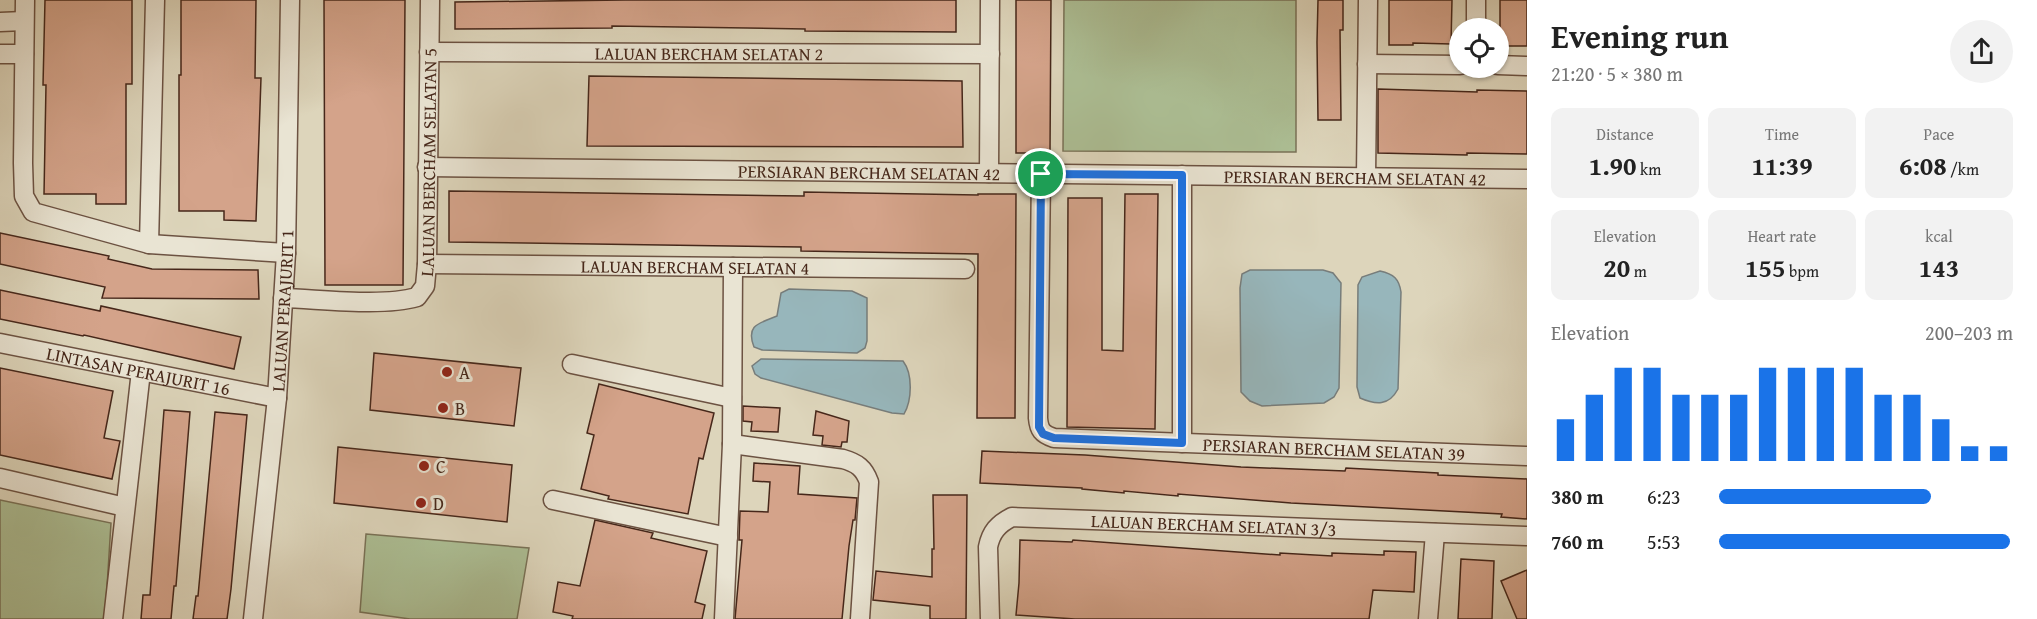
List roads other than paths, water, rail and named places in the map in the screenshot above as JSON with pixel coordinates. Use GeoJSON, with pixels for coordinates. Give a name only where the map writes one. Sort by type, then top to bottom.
{"type":"FeatureCollection","features":[{"type":"Feature","properties":{"kind":"street"},"geometry":{"type":"LineString","coordinates":[[24,0],[24,196],[33,212],[149,244],[286,253]]}},
{"type":"Feature","properties":{"kind":"street"},"geometry":{"type":"LineString","coordinates":[[149,244],[155,0]]}},
{"type":"Feature","properties":{"kind":"street","name":"LALUAN PERAJURIT 1"},"geometry":{"type":"LineString","coordinates":[[254,619],[277,398],[286,253],[290,0]]}},
{"type":"Feature","properties":{"kind":"street","name":"LALUAN BERCHAM SELATAN 5"},"geometry":{"type":"LineString","coordinates":[[283,298],[406,300],[417,297],[425,286],[430,0]]}},
{"type":"Feature","properties":{"kind":"street"},"geometry":{"type":"LineString","coordinates":[[989,173],[990,0]]}},
{"type":"Feature","properties":{"kind":"street"},"geometry":{"type":"LineString","coordinates":[[1366,177],[1368,0]]}},
{"type":"Feature","properties":{"kind":"street"},"geometry":{"type":"LineString","coordinates":[[1476,0],[1476,18]]}},
{"type":"Feature","properties":{"kind":"street"},"geometry":{"type":"LineString","coordinates":[[0,22],[24,21]]}},
{"type":"Feature","properties":{"kind":"street","name":"LALUAN BERCHAM SELATAN 2"},"geometry":{"type":"LineString","coordinates":[[429,52],[990,54]]}},
{"type":"Feature","properties":{"kind":"street"},"geometry":{"type":"LineString","coordinates":[[0,54],[24,54]]}},
{"type":"Feature","properties":{"kind":"street"},"geometry":{"type":"LineString","coordinates":[[1367,64],[1449,65]]}},
{"type":"Feature","properties":{"kind":"street"},"geometry":{"type":"LineString","coordinates":[[1509,65],[1527,66]]}},
{"type":"Feature","properties":{"kind":"street","name":"PERSIARAN BERCHAM SELATAN 42"},"geometry":{"type":"LineString","coordinates":[[428,167],[1527,179]]}},
{"type":"Feature","properties":{"kind":"street","name":"PERSIARAN BERCHAM SELATAN 39"},"geometry":{"type":"LineString","coordinates":[[1041,174],[1039,427],[1043,434],[1054,438],[1527,456]]}},
{"type":"Feature","properties":{"kind":"street"},"geometry":{"type":"LineString","coordinates":[[1182,175],[1182,443]]}},
{"type":"Feature","properties":{"kind":"street","name":"LALUAN BERCHAM SELATAN 4"},"geometry":{"type":"LineString","coordinates":[[427,264],[965,270]]}},
{"type":"Feature","properties":{"kind":"street"},"geometry":{"type":"LineString","coordinates":[[724,619],[732,444],[733,267]]}},
{"type":"Feature","properties":{"kind":"street","name":"LINTASAN PERAJURIT 16"},"geometry":{"type":"LineString","coordinates":[[0,343],[277,398]]}},
{"type":"Feature","properties":{"kind":"street"},"geometry":{"type":"LineString","coordinates":[[572,364],[732,398]]}},
{"type":"Feature","properties":{"kind":"street"},"geometry":{"type":"LineString","coordinates":[[113,619],[141,371]]}},
{"type":"Feature","properties":{"kind":"street"},"geometry":{"type":"LineString","coordinates":[[732,444],[843,459],[856,463],[866,472],[869,482],[860,619]]}},
{"type":"Feature","properties":{"kind":"street"},"geometry":{"type":"LineString","coordinates":[[0,478],[125,507]]}},
{"type":"Feature","properties":{"kind":"street"},"geometry":{"type":"LineString","coordinates":[[554,500],[728,537]]}},
{"type":"Feature","properties":{"kind":"street","name":"LALUAN BERCHAM SELATAN 3/3"},"geometry":{"type":"LineString","coordinates":[[990,619],[988,547],[990,537],[995,528],[1012,517],[1527,536]]}},
{"type":"Feature","properties":{"kind":"street"},"geometry":{"type":"LineString","coordinates":[[1428,619],[1435,533]]}},
{"type":"Feature","properties":{"kind":"water"},"geometry":{"type":"Polygon","coordinates":[[[1250,270],[1323,270],[1333,273],[1341,283],[1339,388],[1334,397],[1324,403],[1262,406],[1250,401],[1241,392],[1240,288],[1242,274],[1250,270]]]}},
{"type":"Feature","properties":{"kind":"water"},"geometry":{"type":"Polygon","coordinates":[[[1380,271],[1395,278],[1401,292],[1398,389],[1391,399],[1377,403],[1360,398],[1357,387],[1358,285],[1362,277],[1380,271]]]}},
{"type":"Feature","properties":{"kind":"water"},"geometry":{"type":"Polygon","coordinates":[[[789,289],[852,291],[867,298],[865,348],[857,353],[762,350],[754,347],[753,329],[760,323],[777,316],[781,293],[789,289]]]}},
{"type":"Feature","properties":{"kind":"water"},"geometry":{"type":"Polygon","coordinates":[[[761,359],[903,361],[910,380],[907,408],[904,414],[892,413],[761,378],[755,374],[752,366],[761,359]]]}},
{"type":"Feature","properties":{"kind":"place","name":"A"},"geometry":{"type":"Point","coordinates":[447,372]}},
{"type":"Feature","properties":{"kind":"place","name":"B"},"geometry":{"type":"Point","coordinates":[443,408]}},
{"type":"Feature","properties":{"kind":"place","name":"C"},"geometry":{"type":"Point","coordinates":[424,466]}},
{"type":"Feature","properties":{"kind":"place","name":"D"},"geometry":{"type":"Point","coordinates":[421,503]}}]}
